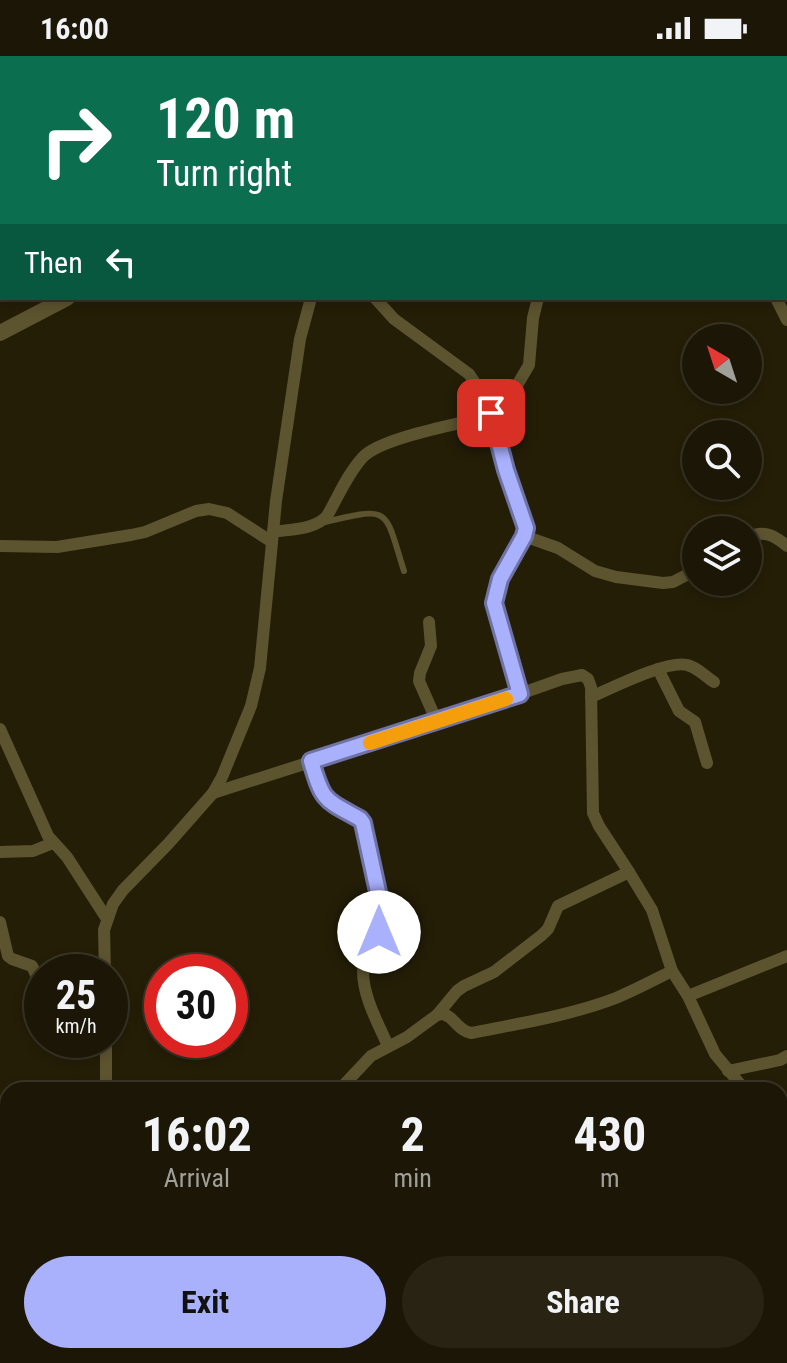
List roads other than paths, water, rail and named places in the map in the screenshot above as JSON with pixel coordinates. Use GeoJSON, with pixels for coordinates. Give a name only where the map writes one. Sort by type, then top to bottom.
{"type":"FeatureCollection","features":[{"type":"Feature","properties":{"kind":"street"},"geometry":{"type":"LineString","coordinates":[[0,333],[63,300]]}},
{"type":"Feature","properties":{"kind":"street"},"geometry":{"type":"LineString","coordinates":[[105,954],[104,930],[113,904],[213,793],[251,706],[260,668],[276,501],[300,339],[310,300]]}},
{"type":"Feature","properties":{"kind":"street"},"geometry":{"type":"LineString","coordinates":[[377,300],[394,319],[469,374],[491,413],[526,528],[500,579],[494,603],[520,694]]}},
{"type":"Feature","properties":{"kind":"street"},"geometry":{"type":"LineString","coordinates":[[0,546],[57,547],[131,535],[209,509],[227,513],[272,537],[321,522],[365,455],[404,438],[491,413],[519,382],[529,365],[538,300]]}},
{"type":"Feature","properties":{"kind":"street"},"geometry":{"type":"LineString","coordinates":[[777,300],[787,320]]}},
{"type":"Feature","properties":{"kind":"street"},"geometry":{"type":"LineString","coordinates":[[762,533],[776,537],[787,546]]}},
{"type":"Feature","properties":{"kind":"street"},"geometry":{"type":"LineString","coordinates":[[524,536],[558,548],[595,571],[616,577],[663,583],[682,577]]}},
{"type":"Feature","properties":{"kind":"street"},"geometry":{"type":"LineString","coordinates":[[429,622],[431,646],[419,681],[437,722]]}},
{"type":"Feature","properties":{"kind":"street"},"geometry":{"type":"LineString","coordinates":[[591,697],[658,669],[686,664],[714,682]]}},
{"type":"Feature","properties":{"kind":"street"},"geometry":{"type":"LineString","coordinates":[[658,669],[679,711],[695,722],[707,763]]}},
{"type":"Feature","properties":{"kind":"street"},"geometry":{"type":"LineString","coordinates":[[213,793],[582,675],[591,687],[593,813],[652,910],[672,971],[688,996],[715,1054],[738,1082]]}},
{"type":"Feature","properties":{"kind":"street"},"geometry":{"type":"LineString","coordinates":[[0,729],[48,836],[67,857],[107,919]]}},
{"type":"Feature","properties":{"kind":"street"},"geometry":{"type":"LineString","coordinates":[[311,761],[323,796],[360,819],[366,831],[383,915],[379,932],[364,961],[363,974],[371,1008],[388,1046]]}},
{"type":"Feature","properties":{"kind":"street"},"geometry":{"type":"LineString","coordinates":[[0,852],[33,851],[53,843]]}},
{"type":"Feature","properties":{"kind":"street"},"geometry":{"type":"LineString","coordinates":[[347,1082],[371,1056],[437,1015],[457,991],[494,972],[542,935],[558,906],[629,872]]}},
{"type":"Feature","properties":{"kind":"street"},"geometry":{"type":"LineString","coordinates":[[0,922],[8,956],[24,963]]}},
{"type":"Feature","properties":{"kind":"street"},"geometry":{"type":"LineString","coordinates":[[688,996],[787,956]]}},
{"type":"Feature","properties":{"kind":"street"},"geometry":{"type":"LineString","coordinates":[[437,1015],[447,1014],[461,1030],[471,1033],[601,1003],[672,971]]}},
{"type":"Feature","properties":{"kind":"street"},"geometry":{"type":"LineString","coordinates":[[728,1071],[787,1056]]}},
{"type":"Feature","properties":{"kind":"street"},"geometry":{"type":"LineString","coordinates":[[106,1058],[106,1082]]}},
{"type":"Feature","properties":{"kind":"lane"},"geometry":{"type":"LineString","coordinates":[[321,522],[361,513],[378,513],[388,521],[404,571]]}}]}
